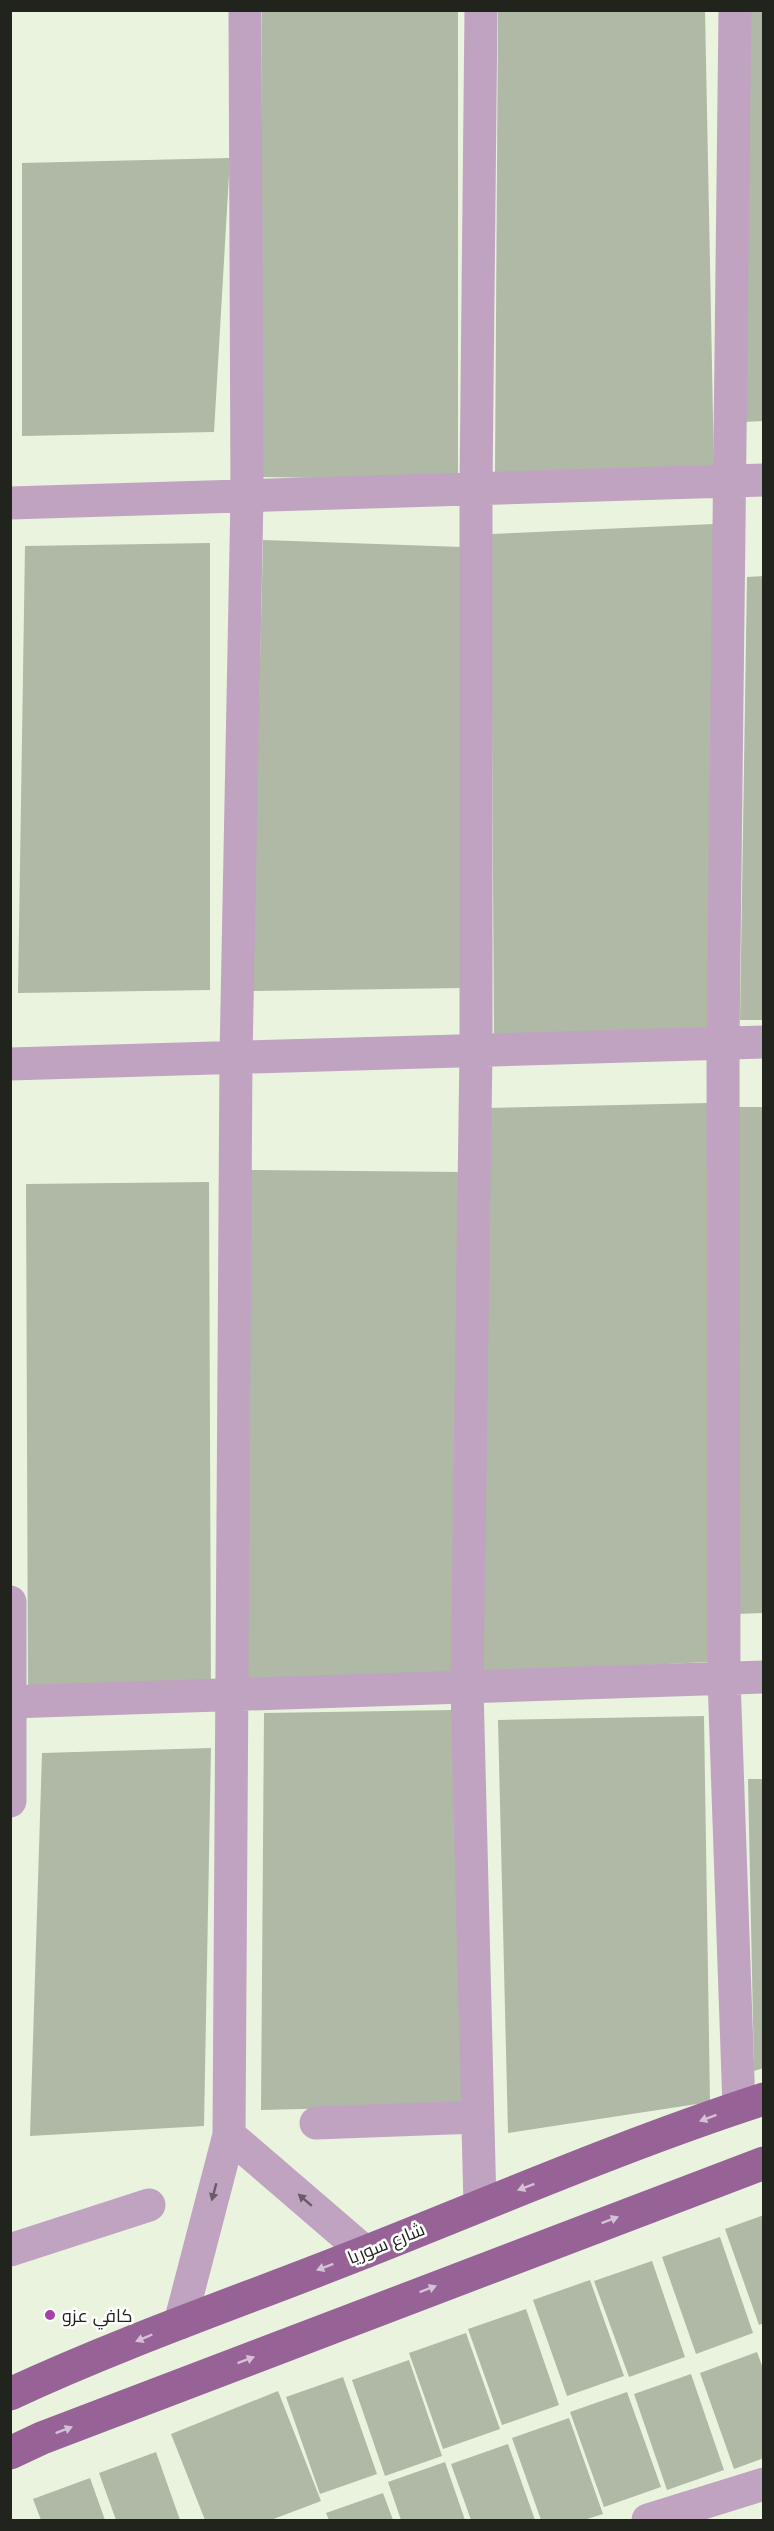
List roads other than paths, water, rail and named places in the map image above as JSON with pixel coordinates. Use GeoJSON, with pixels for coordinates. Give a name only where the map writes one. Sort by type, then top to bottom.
{"type":"FeatureCollection","features":[{"type":"Feature","properties":{"kind":"main road","name":"شارع سوريا"},"geometry":{"type":"LineString","coordinates":[[10,2394],[180,2323],[480,2205],[751,2103]]}},
{"type":"Feature","properties":{"kind":"main road"},"geometry":{"type":"LineString","coordinates":[[10,2453],[53,2434],[395,2302],[764,2163]]}},
{"type":"Feature","properties":{"kind":"street"},"geometry":{"type":"LineString","coordinates":[[180,2323],[229,2135],[236,1057],[247,495],[245,10]]}},
{"type":"Feature","properties":{"kind":"street"},"geometry":{"type":"LineString","coordinates":[[480,2205],[467,1687],[476,1050],[476,488],[481,10]]}},
{"type":"Feature","properties":{"kind":"street"},"geometry":{"type":"LineString","coordinates":[[735,10],[723,1043],[724,1678],[751,2103]]}},
{"type":"Feature","properties":{"kind":"street"},"geometry":{"type":"LineString","coordinates":[[10,503],[764,480]]}},
{"type":"Feature","properties":{"kind":"street"},"geometry":{"type":"LineString","coordinates":[[10,1064],[764,1042]]}},
{"type":"Feature","properties":{"kind":"street"},"geometry":{"type":"LineString","coordinates":[[10,1602],[10,1801]]}},
{"type":"Feature","properties":{"kind":"street"},"geometry":{"type":"LineString","coordinates":[[11,1702],[764,1677]]}},
{"type":"Feature","properties":{"kind":"street"},"geometry":{"type":"LineString","coordinates":[[316,2122],[477,2117]]}},
{"type":"Feature","properties":{"kind":"street"},"geometry":{"type":"LineString","coordinates":[[229,2135],[365,2252]]}},
{"type":"Feature","properties":{"kind":"street"},"geometry":{"type":"LineString","coordinates":[[10,2250],[149,2205]]}},
{"type":"Feature","properties":{"kind":"street"},"geometry":{"type":"LineString","coordinates":[[660,2518],[764,2484]]}},
{"type":"Feature","properties":{"kind":"place","name":"كافي عزو"},"geometry":{"type":"Point","coordinates":[50,2315]}}]}
